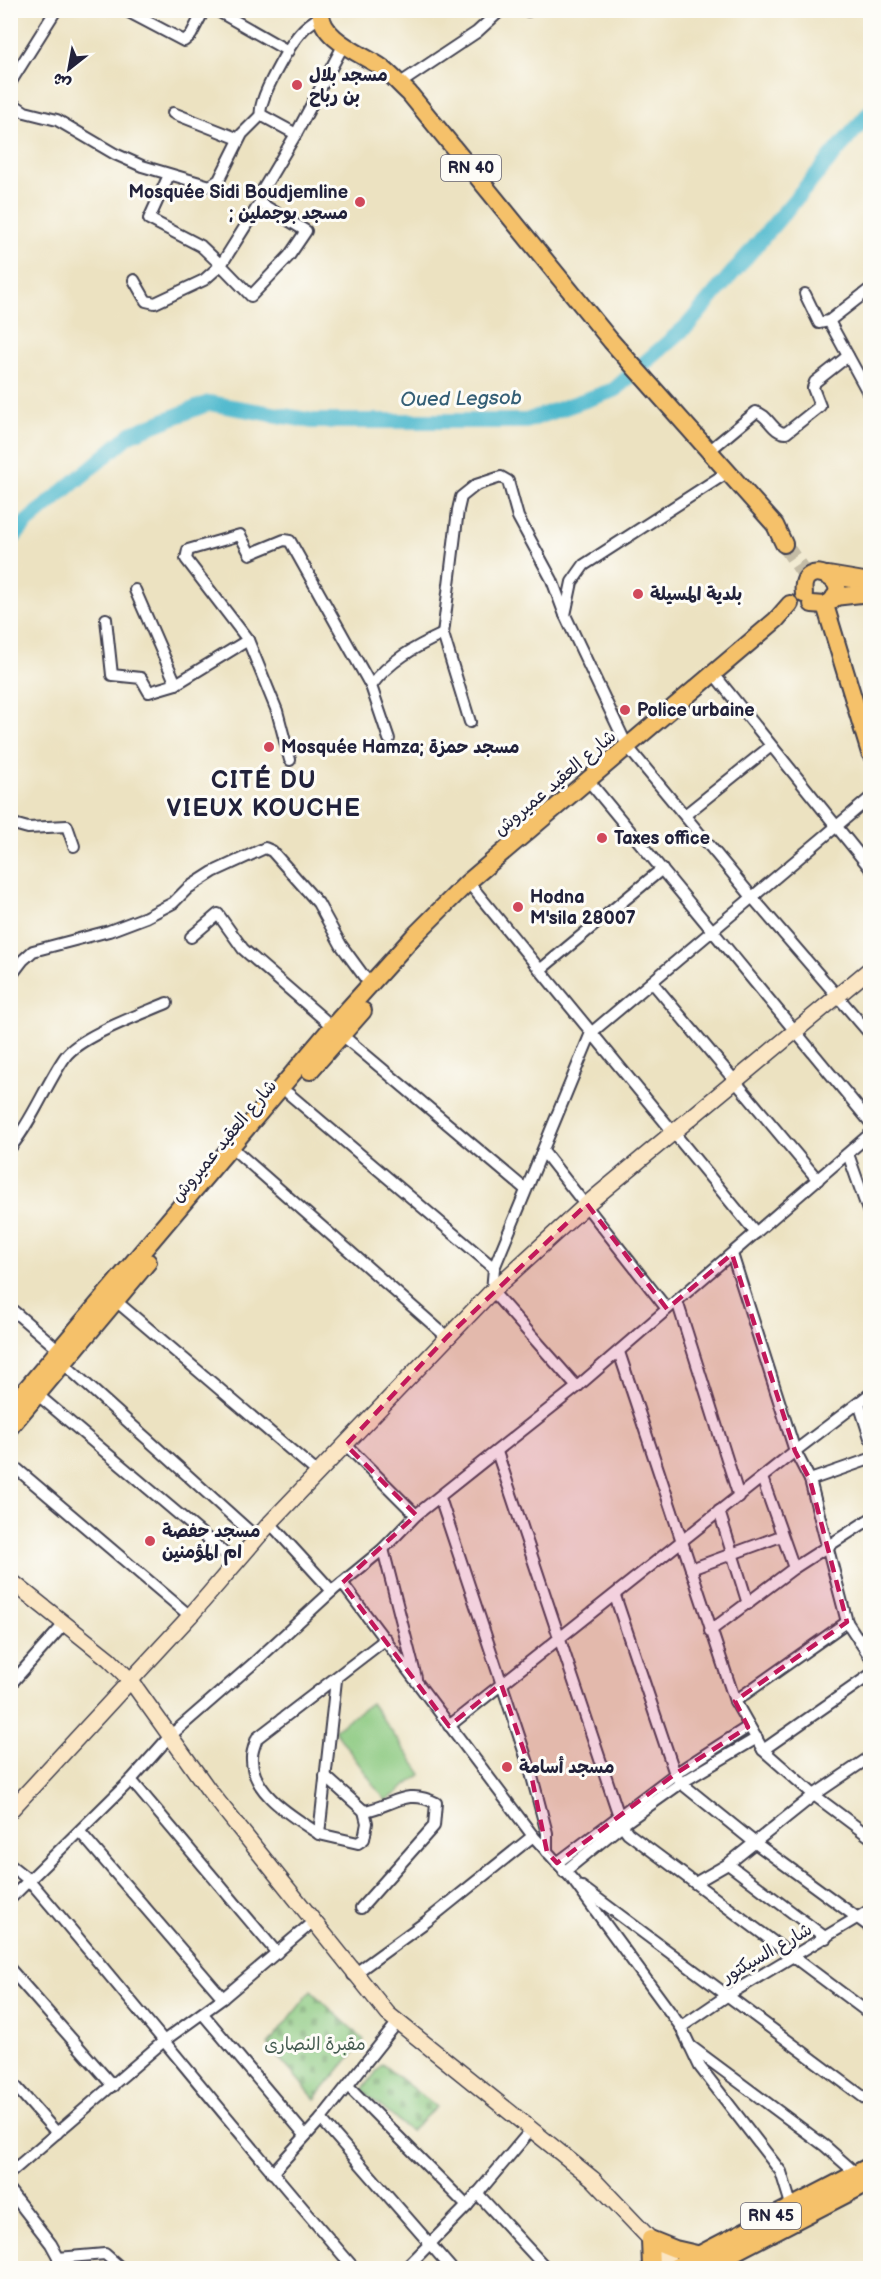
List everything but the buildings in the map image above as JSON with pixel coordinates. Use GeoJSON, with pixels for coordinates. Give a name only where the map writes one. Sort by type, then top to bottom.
{"type":"FeatureCollection","features":[{"type":"Feature","properties":{"kind":"main road","name":"RN 40"},"geometry":{"type":"LineString","coordinates":[[321,13],[330,33],[383,68],[399,84],[611,341],[785,537]]}},
{"type":"Feature","properties":{"kind":"main road"},"geometry":{"type":"LineString","coordinates":[[776,620],[812,590],[870,582]]}},
{"type":"Feature","properties":{"kind":"main road"},"geometry":{"type":"LineString","coordinates":[[812,590],[870,753]]}},
{"type":"Feature","properties":{"kind":"main road"},"geometry":{"type":"LineString","coordinates":[[776,620],[812,590],[870,593]]}},
{"type":"Feature","properties":{"kind":"main road","name":"شارع العقيد عميروش"},"geometry":{"type":"LineString","coordinates":[[12,1404],[117,1301],[289,1094],[371,986],[420,929],[468,882],[776,620]]}},
{"type":"Feature","properties":{"kind":"main road","name":"شارع العقيد عميروش"},"geometry":{"type":"LineString","coordinates":[[10,1427],[38,1395],[62,1357],[337,1031],[443,920],[468,882]]}},
{"type":"Feature","properties":{"kind":"main road","name":"RN 45"},"geometry":{"type":"LineString","coordinates":[[674,2268],[703,2262],[866,2176]]}},
{"type":"Feature","properties":{"kind":"main road"},"geometry":{"type":"LineString","coordinates":[[651,2268],[650,2239],[703,2262]]}},
{"type":"Feature","properties":{"kind":"street"},"geometry":{"type":"LineString","coordinates":[[10,83],[56,10]]}},
{"type":"Feature","properties":{"kind":"street"},"geometry":{"type":"LineString","coordinates":[[125,10],[183,40],[191,35],[204,10]]}},
{"type":"Feature","properties":{"kind":"street"},"geometry":{"type":"LineString","coordinates":[[216,10],[288,51]]}},
{"type":"Feature","properties":{"kind":"street"},"geometry":{"type":"LineString","coordinates":[[399,84],[477,32],[501,10]]}},
{"type":"Feature","properties":{"kind":"street"},"geometry":{"type":"LineString","coordinates":[[10,102],[25,112],[57,120],[115,154],[169,175],[205,185],[217,183],[239,139],[261,115],[262,99],[288,51],[302,30],[321,13]]}},
{"type":"Feature","properties":{"kind":"street"},"geometry":{"type":"LineString","coordinates":[[134,280],[146,301],[155,303],[204,280],[221,265],[260,203],[259,196],[296,134],[344,44]]}},
{"type":"Feature","properties":{"kind":"street"},"geometry":{"type":"LineString","coordinates":[[173,113],[239,139]]}},
{"type":"Feature","properties":{"kind":"street"},"geometry":{"type":"LineString","coordinates":[[261,115],[296,134]]}},
{"type":"Feature","properties":{"kind":"street"},"geometry":{"type":"LineString","coordinates":[[169,175],[148,217],[201,246],[249,295],[253,295],[305,235],[306,229],[260,203]]}},
{"type":"Feature","properties":{"kind":"street"},"geometry":{"type":"LineString","coordinates":[[805,294],[819,323],[829,321],[870,289]]}},
{"type":"Feature","properties":{"kind":"street"},"geometry":{"type":"LineString","coordinates":[[829,321],[870,396]]}},
{"type":"Feature","properties":{"kind":"street"},"geometry":{"type":"LineString","coordinates":[[709,451],[756,412],[763,414],[777,431],[786,433],[819,406],[813,388],[815,382],[848,357]]}},
{"type":"Feature","properties":{"kind":"street"},"geometry":{"type":"LineString","coordinates":[[565,615],[572,582],[584,565],[728,472]]}},
{"type":"Feature","properties":{"kind":"street"},"geometry":{"type":"LineString","coordinates":[[470,722],[443,634],[459,500],[476,485],[501,477],[510,483],[518,517],[552,580],[565,615],[627,746],[752,897],[870,1034]]}},
{"type":"Feature","properties":{"kind":"street"},"geometry":{"type":"LineString","coordinates":[[290,760],[277,711],[248,640],[186,559],[186,552],[240,535],[250,554],[288,540],[370,686],[389,739]]}},
{"type":"Feature","properties":{"kind":"street"},"geometry":{"type":"LineString","coordinates":[[135,590],[176,684]]}},
{"type":"Feature","properties":{"kind":"street"},"geometry":{"type":"LineString","coordinates":[[106,619],[113,676],[141,678],[145,681],[148,692],[176,684],[248,640]]}},
{"type":"Feature","properties":{"kind":"street"},"geometry":{"type":"LineString","coordinates":[[370,686],[382,670],[443,634]]}},
{"type":"Feature","properties":{"kind":"street"},"geometry":{"type":"LineString","coordinates":[[713,673],[870,868]]}},
{"type":"Feature","properties":{"kind":"street"},"geometry":{"type":"LineString","coordinates":[[684,815],[771,746]]}},
{"type":"Feature","properties":{"kind":"street"},"geometry":{"type":"LineString","coordinates":[[588,780],[870,1122]]}},
{"type":"Feature","properties":{"kind":"street"},"geometry":{"type":"LineString","coordinates":[[577,1387],[492,1291],[494,1268],[591,1032],[870,798]]}},
{"type":"Feature","properties":{"kind":"street"},"geometry":{"type":"LineString","coordinates":[[10,824],[28,828],[67,826],[74,846]]}},
{"type":"Feature","properties":{"kind":"street"},"geometry":{"type":"LineString","coordinates":[[10,977],[22,960],[33,951],[110,931],[146,917],[166,908],[188,888],[213,872],[265,848],[272,851],[318,903],[341,945],[371,986]]}},
{"type":"Feature","properties":{"kind":"street"},"geometry":{"type":"LineString","coordinates":[[540,970],[662,869]]}},
{"type":"Feature","properties":{"kind":"street"},"geometry":{"type":"LineString","coordinates":[[468,882],[756,1233]]}},
{"type":"Feature","properties":{"kind":"street"},"geometry":{"type":"LineString","coordinates":[[191,937],[218,914],[243,949],[525,1189]]}},
{"type":"Feature","properties":{"kind":"street"},"geometry":{"type":"LineString","coordinates":[[10,1811],[190,1616],[270,1523],[492,1291],[587,1203],[674,1134],[795,1029],[870,969]]}},
{"type":"Feature","properties":{"kind":"street"},"geometry":{"type":"LineString","coordinates":[[652,982],[818,1179]]}},
{"type":"Feature","properties":{"kind":"street"},"geometry":{"type":"LineString","coordinates":[[10,1148],[26,1127],[66,1055],[80,1043],[167,1003]]}},
{"type":"Feature","properties":{"kind":"street"},"geometry":{"type":"LineString","coordinates":[[289,1094],[494,1268]]}},
{"type":"Feature","properties":{"kind":"street"},"geometry":{"type":"LineString","coordinates":[[10,1899],[80,1832],[170,1736],[332,1591],[383,1549],[416,1515],[619,1352],[870,1134]]}},
{"type":"Feature","properties":{"kind":"street"},"geometry":{"type":"LineString","coordinates":[[543,1151],[587,1203],[667,1309]]}},
{"type":"Feature","properties":{"kind":"street"},"geometry":{"type":"LineString","coordinates":[[238,1153],[447,1337]]}},
{"type":"Feature","properties":{"kind":"street"},"geometry":{"type":"LineString","coordinates":[[848,1154],[870,1216]]}},
{"type":"Feature","properties":{"kind":"street"},"geometry":{"type":"LineString","coordinates":[[732,1254],[795,1451],[810,1480],[829,1545],[847,1622],[866,1649]]}},
{"type":"Feature","properties":{"kind":"street"},"geometry":{"type":"LineString","coordinates":[[117,1301],[318,1473]]}},
{"type":"Feature","properties":{"kind":"street"},"geometry":{"type":"LineString","coordinates":[[677,1301],[739,1497]]}},
{"type":"Feature","properties":{"kind":"street"},"geometry":{"type":"LineString","coordinates":[[10,1308],[257,1538]]}},
{"type":"Feature","properties":{"kind":"street"},"geometry":{"type":"LineString","coordinates":[[619,1352],[710,1631],[735,1701],[748,1727],[763,1750],[814,1795],[870,1837]]}},
{"type":"Feature","properties":{"kind":"street"},"geometry":{"type":"LineString","coordinates":[[449,1726],[870,1394]]}},
{"type":"Feature","properties":{"kind":"street"},"geometry":{"type":"LineString","coordinates":[[38,1395],[235,1562]]}},
{"type":"Feature","properties":{"kind":"street"},"geometry":{"type":"LineString","coordinates":[[859,1403],[870,1438]]}},
{"type":"Feature","properties":{"kind":"street"},"geometry":{"type":"LineString","coordinates":[[346,1445],[416,1515]]}},
{"type":"Feature","properties":{"kind":"street"},"geometry":{"type":"LineString","coordinates":[[497,1452],[620,1820],[628,1833],[870,2014]]}},
{"type":"Feature","properties":{"kind":"street"},"geometry":{"type":"LineString","coordinates":[[810,1480],[870,1460]]}},
{"type":"Feature","properties":{"kind":"street"},"geometry":{"type":"LineString","coordinates":[[10,1463],[190,1616]]}},
{"type":"Feature","properties":{"kind":"street"},"geometry":{"type":"LineString","coordinates":[[762,1478],[794,1568]]}},
{"type":"Feature","properties":{"kind":"street"},"geometry":{"type":"LineString","coordinates":[[440,1498],[530,1769],[547,1833],[547,1852]]}},
{"type":"Feature","properties":{"kind":"street"},"geometry":{"type":"LineString","coordinates":[[719,1511],[734,1553],[748,1604]]}},
{"type":"Feature","properties":{"kind":"street"},"geometry":{"type":"LineString","coordinates":[[710,1631],[794,1568],[870,1519]]}},
{"type":"Feature","properties":{"kind":"street"},"geometry":{"type":"LineString","coordinates":[[270,1523],[332,1591]]}},
{"type":"Feature","properties":{"kind":"street"},"geometry":{"type":"LineString","coordinates":[[691,1569],[781,1536]]}},
{"type":"Feature","properties":{"kind":"street"},"geometry":{"type":"LineString","coordinates":[[383,1549],[418,1684]]}},
{"type":"Feature","properties":{"kind":"street"},"geometry":{"type":"LineString","coordinates":[[12,1582],[65,1623],[131,1681],[208,1789],[314,1921],[353,1975],[397,2023],[593,2179],[674,2268]]}},
{"type":"Feature","properties":{"kind":"street"},"geometry":{"type":"LineString","coordinates":[[342,1583],[533,1836],[568,1876],[681,2027],[686,2043],[709,2079],[781,2172],[794,2212]]}},
{"type":"Feature","properties":{"kind":"street"},"geometry":{"type":"LineString","coordinates":[[615,1596],[678,1779],[754,1842],[870,1927]]}},
{"type":"Feature","properties":{"kind":"street"},"geometry":{"type":"LineString","coordinates":[[735,1701],[847,1622]]}},
{"type":"Feature","properties":{"kind":"street"},"geometry":{"type":"LineString","coordinates":[[10,1685],[65,1623]]}},
{"type":"Feature","properties":{"kind":"street"},"geometry":{"type":"LineString","coordinates":[[866,1649],[870,1633]]}},
{"type":"Feature","properties":{"kind":"street"},"geometry":{"type":"LineString","coordinates":[[326,1776],[364,1811],[367,1822],[361,1842],[319,1834],[284,1810],[268,1794],[260,1783],[252,1757],[257,1738],[336,1680],[386,1639]]}},
{"type":"Feature","properties":{"kind":"street"},"geometry":{"type":"LineString","coordinates":[[763,1750],[870,1674]]}},
{"type":"Feature","properties":{"kind":"street"},"geometry":{"type":"LineString","coordinates":[[319,1834],[336,1680]]}},
{"type":"Feature","properties":{"kind":"street"},"geometry":{"type":"LineString","coordinates":[[557,1863],[748,1727]]}},
{"type":"Feature","properties":{"kind":"street"},"geometry":{"type":"LineString","coordinates":[[678,1779],[757,1738]]}},
{"type":"Feature","properties":{"kind":"street"},"geometry":{"type":"LineString","coordinates":[[694,1883],[728,1864],[814,1795],[870,1757]]}},
{"type":"Feature","properties":{"kind":"street"},"geometry":{"type":"LineString","coordinates":[[131,1780],[277,1953]]}},
{"type":"Feature","properties":{"kind":"street"},"geometry":{"type":"LineString","coordinates":[[361,1908],[427,1835],[437,1819],[436,1803],[401,1796],[384,1807],[364,1811]]}},
{"type":"Feature","properties":{"kind":"street"},"geometry":{"type":"LineString","coordinates":[[568,1876],[620,1820]]}},
{"type":"Feature","properties":{"kind":"street"},"geometry":{"type":"LineString","coordinates":[[80,1832],[224,1998]]}},
{"type":"Feature","properties":{"kind":"street"},"geometry":{"type":"LineString","coordinates":[[353,1975],[427,1921],[533,1836]]}},
{"type":"Feature","properties":{"kind":"street"},"geometry":{"type":"LineString","coordinates":[[728,1864],[826,1938]]}},
{"type":"Feature","properties":{"kind":"street"},"geometry":{"type":"LineString","coordinates":[[10,1865],[29,1880],[165,2040],[272,2173],[354,2268]]}},
{"type":"Feature","properties":{"kind":"street"},"geometry":{"type":"LineString","coordinates":[[568,1876],[870,2102]]}},
{"type":"Feature","properties":{"kind":"street","name":"شارع السيكتور"},"geometry":{"type":"LineString","coordinates":[[681,2027],[728,1995],[870,1910]]}},
{"type":"Feature","properties":{"kind":"street"},"geometry":{"type":"LineString","coordinates":[[10,2173],[165,2040],[224,1998],[314,1921]]}},
{"type":"Feature","properties":{"kind":"street"},"geometry":{"type":"LineString","coordinates":[[10,1969],[112,2086]]}},
{"type":"Feature","properties":{"kind":"street"},"geometry":{"type":"LineString","coordinates":[[203,2014],[305,2135]]}},
{"type":"Feature","properties":{"kind":"street"},"geometry":{"type":"LineString","coordinates":[[272,2173],[321,2119],[397,2023]]}},
{"type":"Feature","properties":{"kind":"street"},"geometry":{"type":"LineString","coordinates":[[686,2043],[866,2176]]}},
{"type":"Feature","properties":{"kind":"street"},"geometry":{"type":"LineString","coordinates":[[10,2080],[57,2133]]}},
{"type":"Feature","properties":{"kind":"street"},"geometry":{"type":"LineString","coordinates":[[348,2086],[467,2206]]}},
{"type":"Feature","properties":{"kind":"street"},"geometry":{"type":"LineString","coordinates":[[321,2119],[451,2268]]}},
{"type":"Feature","properties":{"kind":"street"},"geometry":{"type":"LineString","coordinates":[[406,2268],[467,2206],[531,2130]]}},
{"type":"Feature","properties":{"kind":"street"},"geometry":{"type":"LineString","coordinates":[[10,2191],[64,2268]]}},
{"type":"Feature","properties":{"kind":"street"},"geometry":{"type":"LineString","coordinates":[[477,2193],[546,2268]]}},
{"type":"Feature","properties":{"kind":"street"},"geometry":{"type":"LineString","coordinates":[[58,2258],[105,2254],[121,2268]]}},
{"type":"Feature","properties":{"kind":"highlighted area"},"geometry":{"type":"Polygon","coordinates":[[[587,1204],[667,1309],[732,1254],[795,1451],[810,1480],[847,1622],[735,1701],[748,1727],[675,1774],[557,1863],[547,1852],[530,1769],[501,1684],[449,1726],[342,1583],[416,1515],[346,1445],[447,1337],[587,1204]]]}},
{"type":"Feature","properties":{"kind":"green space"},"geometry":{"type":"Polygon","coordinates":[[[371,1703],[422,1774],[386,1801],[334,1730],[371,1703]]]}},
{"type":"Feature","properties":{"kind":"green space","name":"مقبرة النصارى"},"geometry":{"type":"Polygon","coordinates":[[[311,1991],[364,2040],[315,2099],[268,2045],[311,1991]]]}},
{"type":"Feature","properties":{"kind":"green space"},"geometry":{"type":"Polygon","coordinates":[[[382,2064],[436,2107],[410,2131],[362,2091],[382,2064]]]}},
{"type":"Feature","properties":{"kind":"waterway","name":"Oued Legsob"},"geometry":{"type":"LineString","coordinates":[[10,541],[27,522],[131,434],[209,403],[313,421],[526,421],[614,390],[688,325],[870,112]]}},
{"type":"Feature","properties":{"kind":"tunnel"},"geometry":{"type":"LineString","coordinates":[[784,544],[806,576]]}},
{"type":"Feature","properties":{"kind":"place","name":"مسجد بلال بن رباح"},"geometry":{"type":"Point","coordinates":[297,85]}},
{"type":"Feature","properties":{"kind":"place","name":"Mosquée Sidi Boudjemline ; مسجد بوجملين"},"geometry":{"type":"Point","coordinates":[360,202]}},
{"type":"Feature","properties":{"kind":"place","name":"بلدية المسيلة"},"geometry":{"type":"Point","coordinates":[638,594]}},
{"type":"Feature","properties":{"kind":"place","name":"Police urbaine"},"geometry":{"type":"Point","coordinates":[625,710]}},
{"type":"Feature","properties":{"kind":"place","name":"Mosquée Hamza; مسجد حمزة"},"geometry":{"type":"Point","coordinates":[269,747]}},
{"type":"Feature","properties":{"kind":"place","name":"Taxes office"},"geometry":{"type":"Point","coordinates":[602,838]}},
{"type":"Feature","properties":{"kind":"place","name":"Hodna M'sila 28007"},"geometry":{"type":"Point","coordinates":[518,907]}},
{"type":"Feature","properties":{"kind":"place","name":"مسجد حفصة ام المؤمنين"},"geometry":{"type":"Point","coordinates":[150,1541]}},
{"type":"Feature","properties":{"kind":"place","name":"مسجد أسامة"},"geometry":{"type":"Point","coordinates":[507,1767]}},
{"type":"Feature","properties":{"kind":"district","name":"CITÉ DU VIEUX KOUCHE"},"geometry":{"type":"Point","coordinates":[264,794]}}]}
